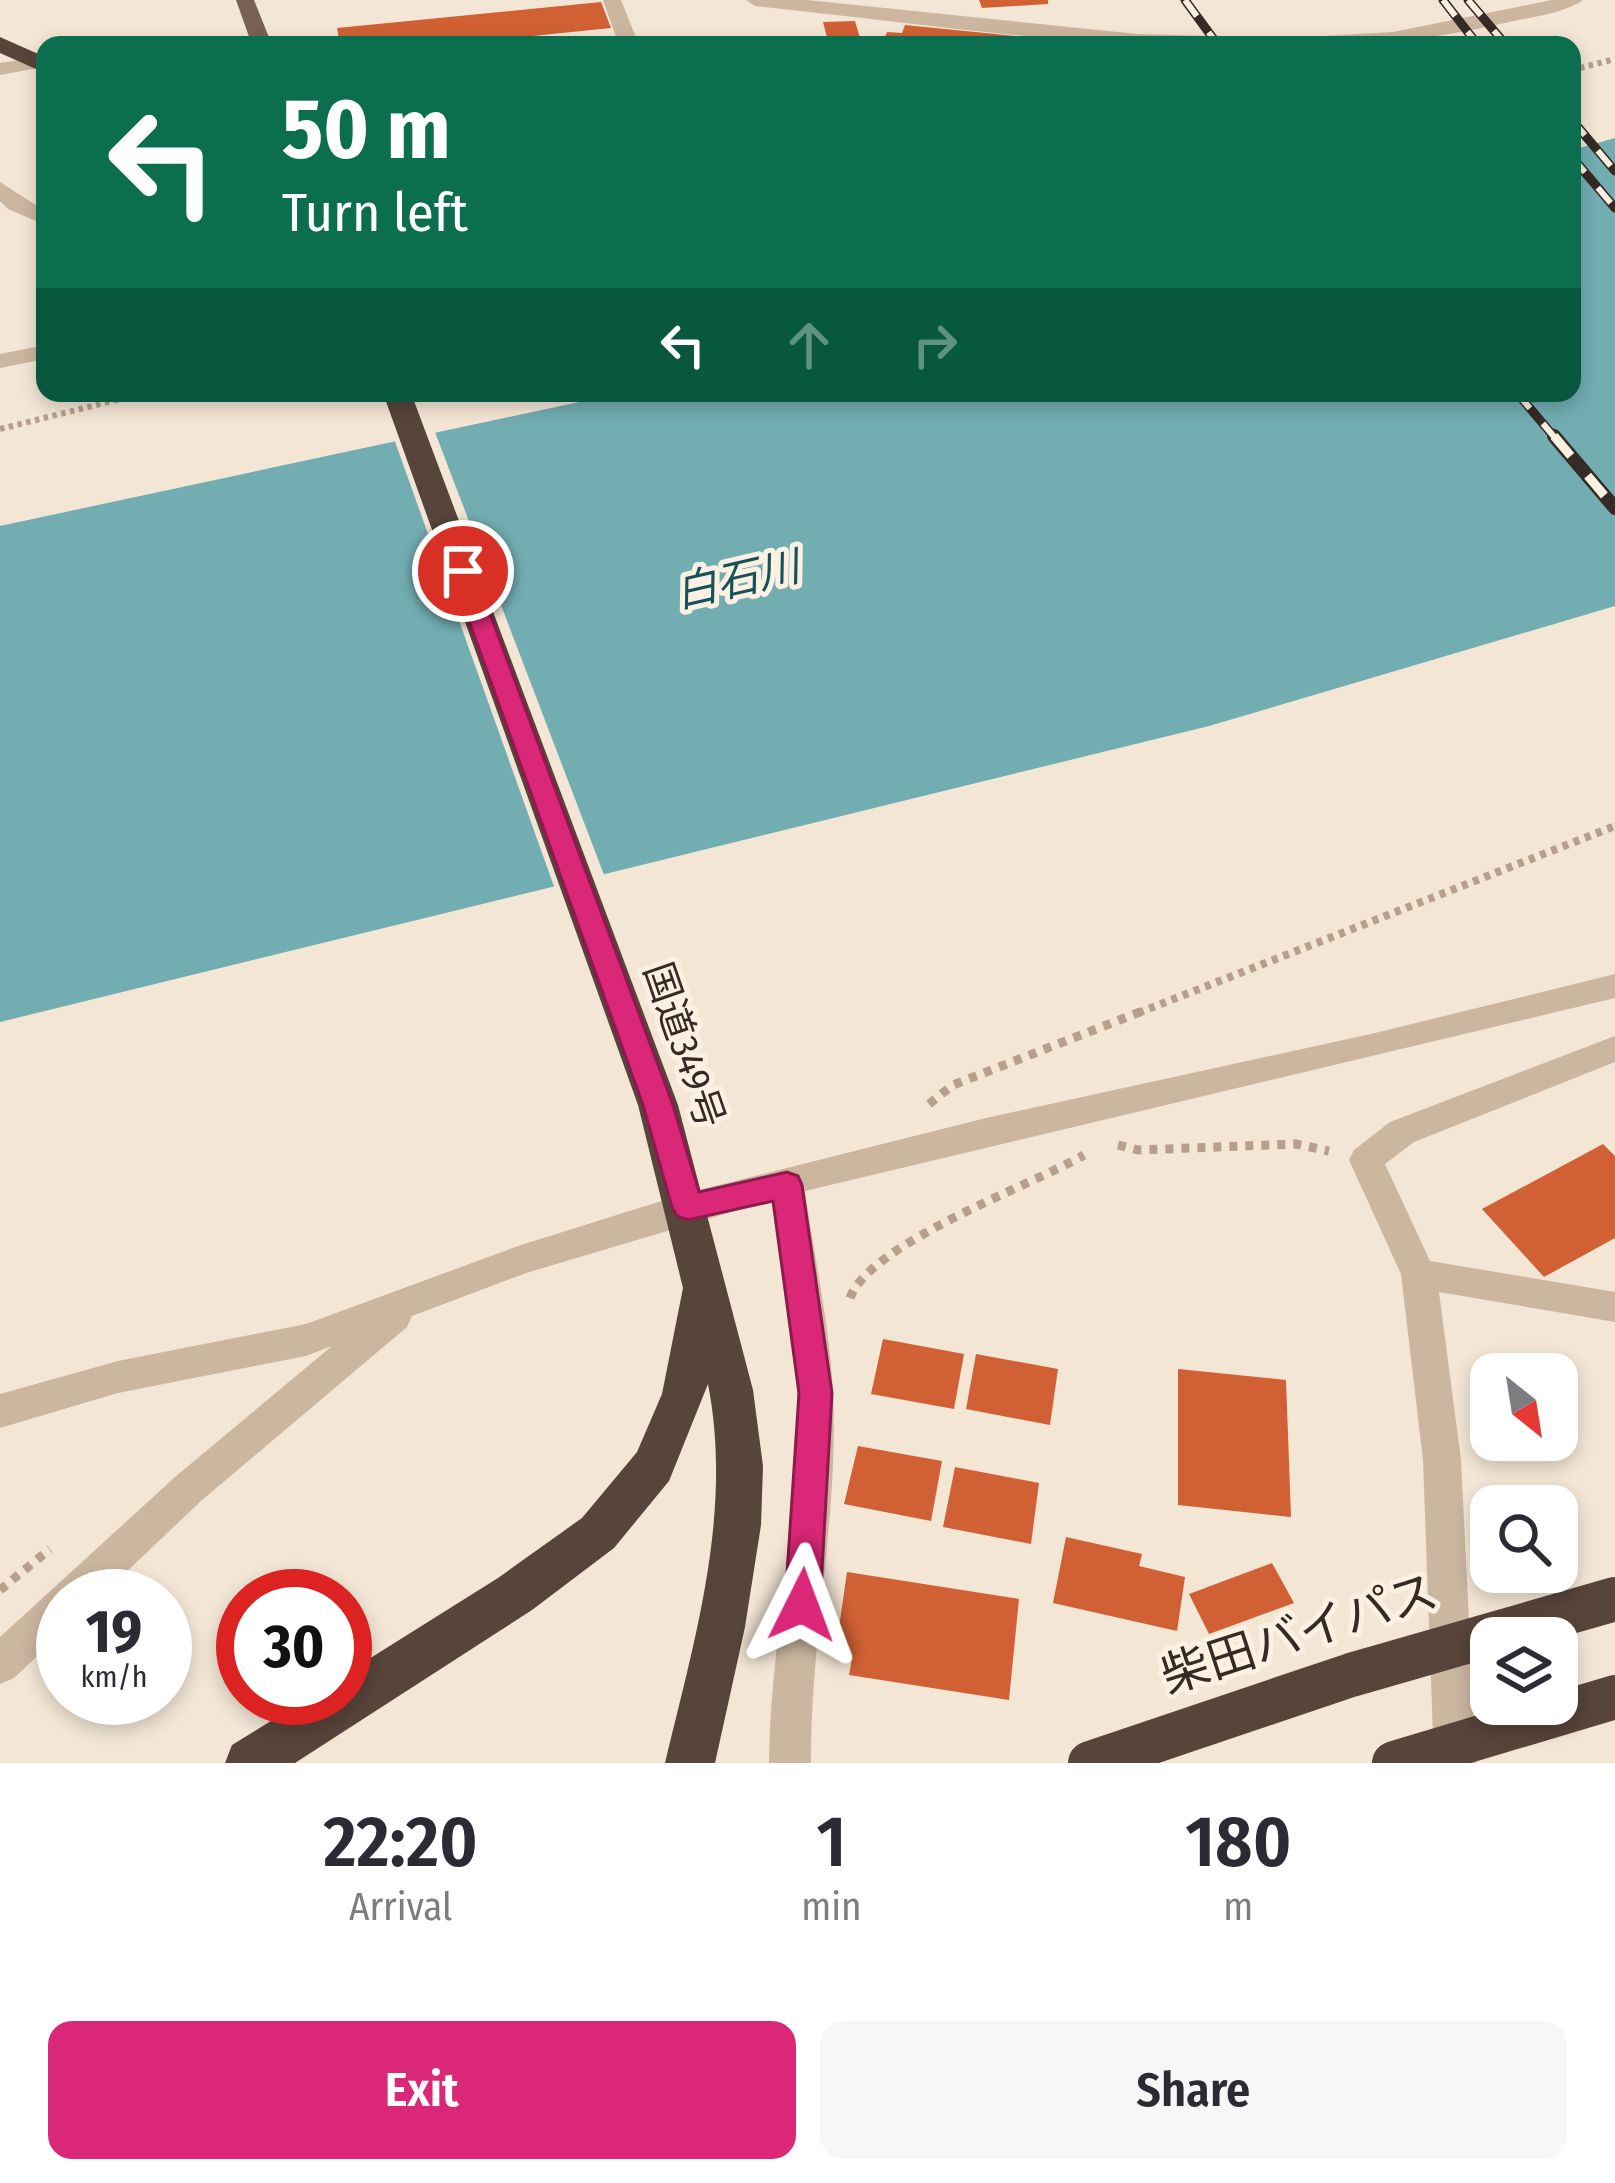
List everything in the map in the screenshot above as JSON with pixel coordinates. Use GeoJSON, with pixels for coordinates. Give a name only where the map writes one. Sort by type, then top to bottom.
{"type":"FeatureCollection","features":[{"type":"Feature","properties":{"kind":"highway"},"geometry":{"type":"LineString","coordinates":[[0,44],[36,62]]}},
{"type":"Feature","properties":{"kind":"highway","name":"国道349号"},"geometry":{"type":"LineString","coordinates":[[250,1763],[378,1685],[598,1533],[653,1466],[661,1448],[684,1394],[704,1288],[688,1207],[658,1105],[401,402]]}},
{"type":"Feature","properties":{"kind":"highway"},"geometry":{"type":"LineString","coordinates":[[690,1763],[718,1633],[740,1489],[729,1365],[704,1288]]}},
{"type":"Feature","properties":{"kind":"highway","name":"柴田バイパス"},"geometry":{"type":"LineString","coordinates":[[1090,1763],[1266,1700],[1498,1629],[1615,1599]]}},
{"type":"Feature","properties":{"kind":"highway"},"geometry":{"type":"LineString","coordinates":[[1394,1763],[1615,1697]]}},
{"type":"Feature","properties":{"kind":"main road"},"geometry":{"type":"LineString","coordinates":[[245,0],[259,36]]}},
{"type":"Feature","properties":{"kind":"street"},"geometry":{"type":"LineString","coordinates":[[612,0],[626,36]]}},
{"type":"Feature","properties":{"kind":"street"},"geometry":{"type":"LineString","coordinates":[[755,0],[1115,36]]}},
{"type":"Feature","properties":{"kind":"street"},"geometry":{"type":"LineString","coordinates":[[1378,36],[1430,32],[1574,0]]}},
{"type":"Feature","properties":{"kind":"street"},"geometry":{"type":"LineString","coordinates":[[0,69],[36,65]]}},
{"type":"Feature","properties":{"kind":"street"},"geometry":{"type":"LineString","coordinates":[[0,188],[15,205],[36,215]]}},
{"type":"Feature","properties":{"kind":"street"},"geometry":{"type":"LineString","coordinates":[[0,362],[36,354]]}},
{"type":"Feature","properties":{"kind":"street"},"geometry":{"type":"LineString","coordinates":[[1,1411],[118,1377],[305,1340],[688,1207],[1615,986]]}},
{"type":"Feature","properties":{"kind":"street"},"geometry":{"type":"LineString","coordinates":[[1455,1763],[1442,1460],[1419,1274],[1366,1160],[1402,1132],[1615,1048]]}},
{"type":"Feature","properties":{"kind":"street"},"geometry":{"type":"LineString","coordinates":[[787,1185],[815,1393],[802,1605],[790,1704],[790,1763]]}},
{"type":"Feature","properties":{"kind":"street"},"geometry":{"type":"LineString","coordinates":[[1419,1274],[1615,1306]]}},
{"type":"Feature","properties":{"kind":"street"},"geometry":{"type":"LineString","coordinates":[[103,1569],[188,1490],[413,1300]]}},
{"type":"Feature","properties":{"kind":"street"},"geometry":{"type":"LineString","coordinates":[[0,1664],[36,1631]]}},
{"type":"Feature","properties":{"kind":"path"},"geometry":{"type":"LineString","coordinates":[[1581,68],[1615,59]]}},
{"type":"Feature","properties":{"kind":"path"},"geometry":{"type":"LineString","coordinates":[[0,429],[108,402]]}},
{"type":"Feature","properties":{"kind":"path"},"geometry":{"type":"LineString","coordinates":[[926,1147],[929,1102],[953,1085],[1615,826]]}},
{"type":"Feature","properties":{"kind":"path"},"geometry":{"type":"LineString","coordinates":[[847,1306],[855,1284],[925,1231],[1076,1162],[1098,1141],[1138,1150],[1296,1144],[1366,1160]]}},
{"type":"Feature","properties":{"kind":"water","name":"白石川"},"geometry":{"type":"Polygon","coordinates":[[[1615,138],[1615,606],[1209,726],[0,1022],[0,526],[579,402],[1581,402],[1581,147],[1615,138]]]}},
{"type":"Feature","properties":{"kind":"pier"},"geometry":{"type":"Polygon","coordinates":[[[433,427],[606,880],[556,892],[393,436],[433,427]]]}},
{"type":"Feature","properties":{"kind":"building"},"geometry":{"type":"Polygon","coordinates":[[[979,0],[1048,0],[1048,4],[982,8],[979,0]]]}},
{"type":"Feature","properties":{"kind":"building"},"geometry":{"type":"Polygon","coordinates":[[[601,2],[611,28],[532,36],[338,36],[337,28],[601,2]]]}},
{"type":"Feature","properties":{"kind":"building"},"geometry":{"type":"Polygon","coordinates":[[[855,21],[859,36],[827,36],[823,22],[855,21]]]}},
{"type":"Feature","properties":{"kind":"building"},"geometry":{"type":"Polygon","coordinates":[[[905,25],[1016,36],[885,36],[887,32],[902,33],[905,25]]]}},
{"type":"Feature","properties":{"kind":"building"},"geometry":{"type":"Polygon","coordinates":[[[1603,1144],[1615,1156],[1615,1238],[1544,1277],[1482,1209],[1603,1144]]]}},
{"type":"Feature","properties":{"kind":"building"},"geometry":{"type":"Polygon","coordinates":[[[883,1339],[964,1354],[954,1409],[871,1394],[883,1339]]]}},
{"type":"Feature","properties":{"kind":"building"},"geometry":{"type":"Polygon","coordinates":[[[976,1354],[1058,1369],[1050,1425],[966,1409],[976,1354]]]}},
{"type":"Feature","properties":{"kind":"building"},"geometry":{"type":"Polygon","coordinates":[[[1178,1369],[1286,1380],[1291,1517],[1178,1505],[1178,1369]]]}},
{"type":"Feature","properties":{"kind":"building"},"geometry":{"type":"Polygon","coordinates":[[[858,1446],[942,1461],[931,1521],[844,1504],[858,1446]]]}},
{"type":"Feature","properties":{"kind":"building"},"geometry":{"type":"Polygon","coordinates":[[[955,1467],[1039,1483],[1031,1544],[943,1527],[955,1467]]]}},
{"type":"Feature","properties":{"kind":"building"},"geometry":{"type":"Polygon","coordinates":[[[1066,1537],[1142,1554],[1139,1566],[1185,1577],[1177,1631],[1053,1603],[1066,1537]]]}},
{"type":"Feature","properties":{"kind":"building"},"geometry":{"type":"Polygon","coordinates":[[[1272,1563],[1294,1603],[1209,1634],[1189,1594],[1272,1563]]]}},
{"type":"Feature","properties":{"kind":"building"},"geometry":{"type":"Polygon","coordinates":[[[847,1572],[1019,1599],[1009,1700],[849,1675],[852,1658],[835,1655],[847,1572]]]}},
{"type":"Feature","properties":{"kind":"railway"},"geometry":{"type":"LineString","coordinates":[[1185,0],[1211,36]]}},
{"type":"Feature","properties":{"kind":"railway"},"geometry":{"type":"LineString","coordinates":[[1443,0],[1471,36]]}},
{"type":"Feature","properties":{"kind":"railway"},"geometry":{"type":"LineString","coordinates":[[1468,0],[1498,36]]}},
{"type":"Feature","properties":{"kind":"railway"},"geometry":{"type":"LineString","coordinates":[[1581,131],[1615,171]]}},
{"type":"Feature","properties":{"kind":"railway"},"geometry":{"type":"LineString","coordinates":[[1581,168],[1615,208]]}},
{"type":"Feature","properties":{"kind":"railway"},"geometry":{"type":"LineString","coordinates":[[1525,402],[1556,439]]}},
{"type":"Feature","properties":{"kind":"railway"},"geometry":{"type":"LineString","coordinates":[[1554,436],[1615,508]]}},
{"type":"Feature","properties":{"kind":"route"},"geometry":{"type":"LineString","coordinates":[[463,571],[658,1105],[688,1207],[787,1185],[815,1393],[802,1605]]}}]}
